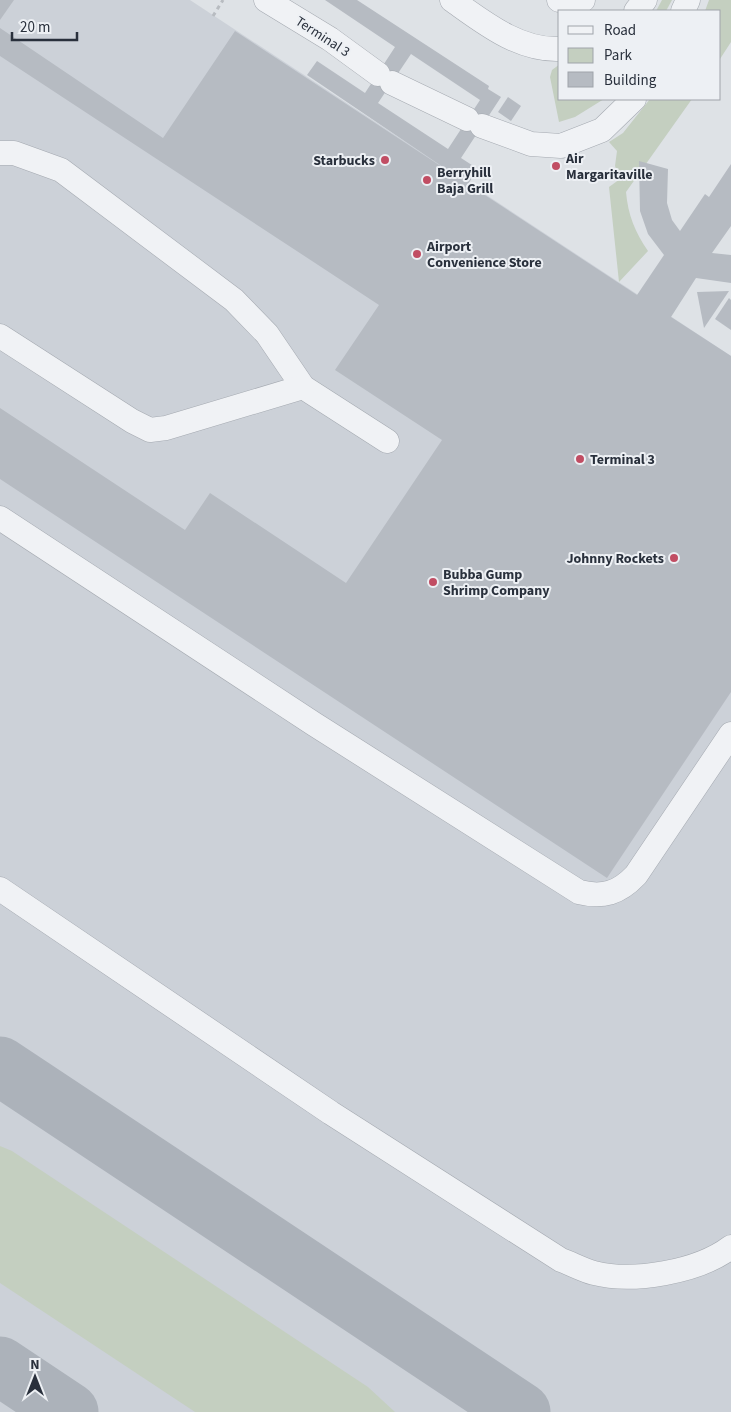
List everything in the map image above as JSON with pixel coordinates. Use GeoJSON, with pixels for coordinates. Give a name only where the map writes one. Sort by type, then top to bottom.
{"type":"FeatureCollection","features":[{"type":"Feature","properties":{"kind":"street","name":"Terminal 3"},"geometry":{"type":"LineString","coordinates":[[266,0],[330,39],[385,78],[474,123],[531,144],[561,146],[602,130],[633,100]]}},
{"type":"Feature","properties":{"kind":"street"},"geometry":{"type":"LineString","coordinates":[[452,0],[496,30],[523,42],[549,50],[558,49]]}},
{"type":"Feature","properties":{"kind":"street"},"geometry":{"type":"LineString","coordinates":[[559,0],[583,0]]}},
{"type":"Feature","properties":{"kind":"street"},"geometry":{"type":"LineString","coordinates":[[637,10],[645,0]]}},
{"type":"Feature","properties":{"kind":"street"},"geometry":{"type":"LineString","coordinates":[[0,153],[14,153],[62,170],[234,300],[267,334],[303,387],[387,441]]}},
{"type":"Feature","properties":{"kind":"street"},"geometry":{"type":"LineString","coordinates":[[0,336],[132,422],[150,430],[166,428],[303,387]]}},
{"type":"Feature","properties":{"kind":"street"},"geometry":{"type":"LineString","coordinates":[[0,518],[314,724],[579,892],[604,895],[616,892],[636,875],[731,734]]}},
{"type":"Feature","properties":{"kind":"street"},"geometry":{"type":"LineString","coordinates":[[0,889],[331,1113],[561,1260],[594,1273],[632,1276],[664,1274],[701,1263],[731,1247]]}},
{"type":"Feature","properties":{"kind":"path"},"geometry":{"type":"LineString","coordinates":[[213,16],[223,0]]}},
{"type":"Feature","properties":{"kind":"shaded area"},"geometry":{"type":"Polygon","coordinates":[[[0,0],[190,0],[731,356],[731,1412],[0,1412],[0,0]]]}},
{"type":"Feature","properties":{"kind":"green space"},"geometry":{"type":"Polygon","coordinates":[[[662,0],[672,0],[667,10],[657,10],[662,0]]]}},
{"type":"Feature","properties":{"kind":"green space"},"geometry":{"type":"Polygon","coordinates":[[[709,0],[731,0],[731,42],[721,57],[721,10],[705,10],[709,0]]]}},
{"type":"Feature","properties":{"kind":"green space"},"geometry":{"type":"Polygon","coordinates":[[[558,66],[558,100],[602,100],[575,117],[559,122],[550,77],[552,70],[558,66]]]}},
{"type":"Feature","properties":{"kind":"green space"},"geometry":{"type":"Polygon","coordinates":[[[649,100],[691,100],[626,192],[628,208],[633,223],[648,251],[619,282],[609,187],[620,179],[615,166],[617,151],[609,142],[623,133],[649,100]]]}},
{"type":"Feature","properties":{"kind":"green space"},"geometry":{"type":"Polygon","coordinates":[[[0,1146],[12,1151],[368,1387],[395,1412],[195,1412],[0,1283],[0,1146]]]}},
{"type":"Feature","properties":{"kind":"building"},"geometry":{"type":"Polygon","coordinates":[[[0,0],[14,0],[0,20],[0,0]]]}},
{"type":"Feature","properties":{"kind":"building"},"geometry":{"type":"Polygon","coordinates":[[[325,0],[357,0],[489,86],[488,89],[501,97],[461,158],[478,169],[468,184],[307,75],[317,61],[365,93],[395,47],[325,0]],[[411,54],[378,103],[448,149],[480,100],[411,54]]]}},
{"type":"Feature","properties":{"kind":"building","name":"Terminal 3"},"geometry":{"type":"Polygon","coordinates":[[[0,28],[163,138],[235,31],[637,295],[664,255],[648,234],[640,211],[639,161],[668,169],[667,203],[672,220],[680,231],[705,194],[709,197],[731,164],[731,226],[712,253],[731,255],[731,283],[696,278],[671,317],[731,356],[731,692],[607,878],[0,479],[0,408],[185,530],[210,493],[346,583],[442,440],[335,370],[379,305],[0,56],[0,28]]]}},
{"type":"Feature","properties":{"kind":"building"},"geometry":{"type":"Polygon","coordinates":[[[508,97],[521,106],[511,121],[498,112],[508,97]]]}},
{"type":"Feature","properties":{"kind":"building"},"geometry":{"type":"Polygon","coordinates":[[[729,291],[704,328],[697,292],[729,291]]]}},
{"type":"Feature","properties":{"kind":"building"},"geometry":{"type":"Polygon","coordinates":[[[729,298],[731,300],[731,330],[715,319],[729,298]]]}},
{"type":"Feature","properties":{"kind":"taxiway"},"geometry":{"type":"LineString","coordinates":[[0,1066],[521,1412]]}},
{"type":"Feature","properties":{"kind":"taxiway"},"geometry":{"type":"LineString","coordinates":[[0,1366],[69,1412]]}},
{"type":"Feature","properties":{"kind":"place","name":"Starbucks"},"geometry":{"type":"Point","coordinates":[385,160]}},
{"type":"Feature","properties":{"kind":"place","name":"Air Margaritaville"},"geometry":{"type":"Point","coordinates":[556,166]}},
{"type":"Feature","properties":{"kind":"place","name":"Berryhill Baja Grill"},"geometry":{"type":"Point","coordinates":[427,180]}},
{"type":"Feature","properties":{"kind":"place","name":"Airport Convenience Store"},"geometry":{"type":"Point","coordinates":[417,254]}},
{"type":"Feature","properties":{"kind":"place","name":"Terminal 3"},"geometry":{"type":"Point","coordinates":[580,459]}},
{"type":"Feature","properties":{"kind":"place","name":"Johnny Rockets"},"geometry":{"type":"Point","coordinates":[674,558]}},
{"type":"Feature","properties":{"kind":"place","name":"Bubba Gump Shrimp Company"},"geometry":{"type":"Point","coordinates":[433,582]}}]}
